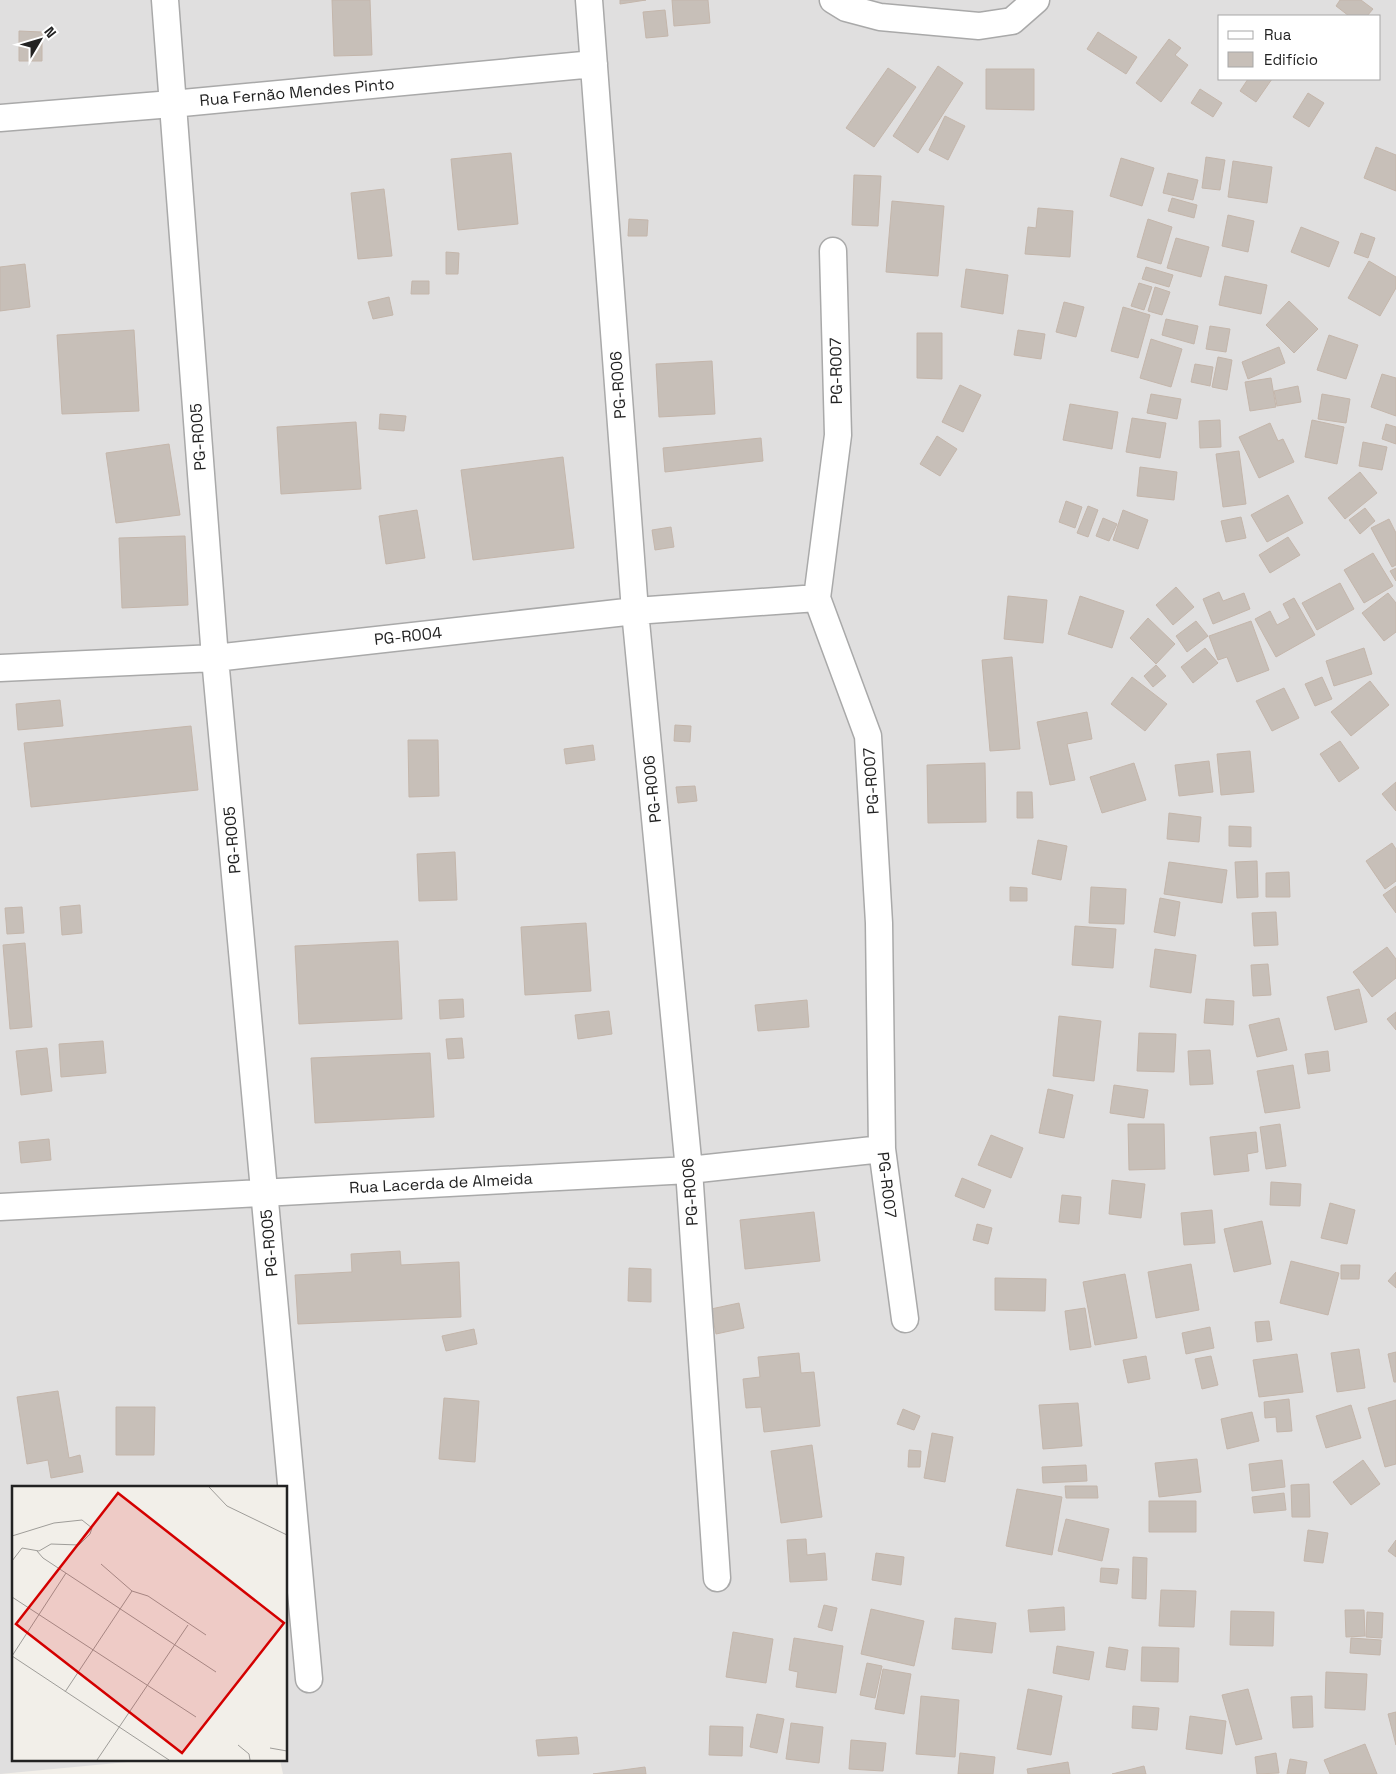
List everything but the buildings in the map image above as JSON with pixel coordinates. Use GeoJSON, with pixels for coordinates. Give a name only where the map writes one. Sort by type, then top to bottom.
{"type":"FeatureCollection","features":[{"type":"Feature","properties":{"kind":"street","name":"PG-R005"},"geometry":{"type":"LineString","coordinates":[[165,0],[215,658],[309,1679]]}},
{"type":"Feature","properties":{"kind":"street","name":"PG-R006"},"geometry":{"type":"LineString","coordinates":[[589,0],[635,611],[689,1170],[717,1578]]}},
{"type":"Feature","properties":{"kind":"street"},"geometry":{"type":"LineString","coordinates":[[833,0],[846,8],[880,17],[979,26],[1012,21],[1036,0]]}},
{"type":"Feature","properties":{"kind":"street","name":"Rua Fernão Mendes Pinto"},"geometry":{"type":"LineString","coordinates":[[0,118],[172,104],[594,64]]}},
{"type":"Feature","properties":{"kind":"street","name":"PG-R007"},"geometry":{"type":"LineString","coordinates":[[833,251],[838,436],[817,598],[868,736],[880,922],[882,1149],[905,1319]]}},
{"type":"Feature","properties":{"kind":"street","name":"PG-R004"},"geometry":{"type":"LineString","coordinates":[[0,668],[215,658],[635,611],[817,598]]}},
{"type":"Feature","properties":{"kind":"street","name":"Rua Lacerda de Almeida"},"geometry":{"type":"LineString","coordinates":[[0,1207],[689,1170],[882,1149]]}},
{"type":"Feature","properties":{"kind":"shaded area"},"geometry":{"type":"Polygon","coordinates":[[[0,0],[1396,0],[1396,1774],[283,1774],[280,1762],[288,1762],[288,1486],[12,1486],[12,1762],[128,1762],[0,1774],[0,0]]]}}]}
